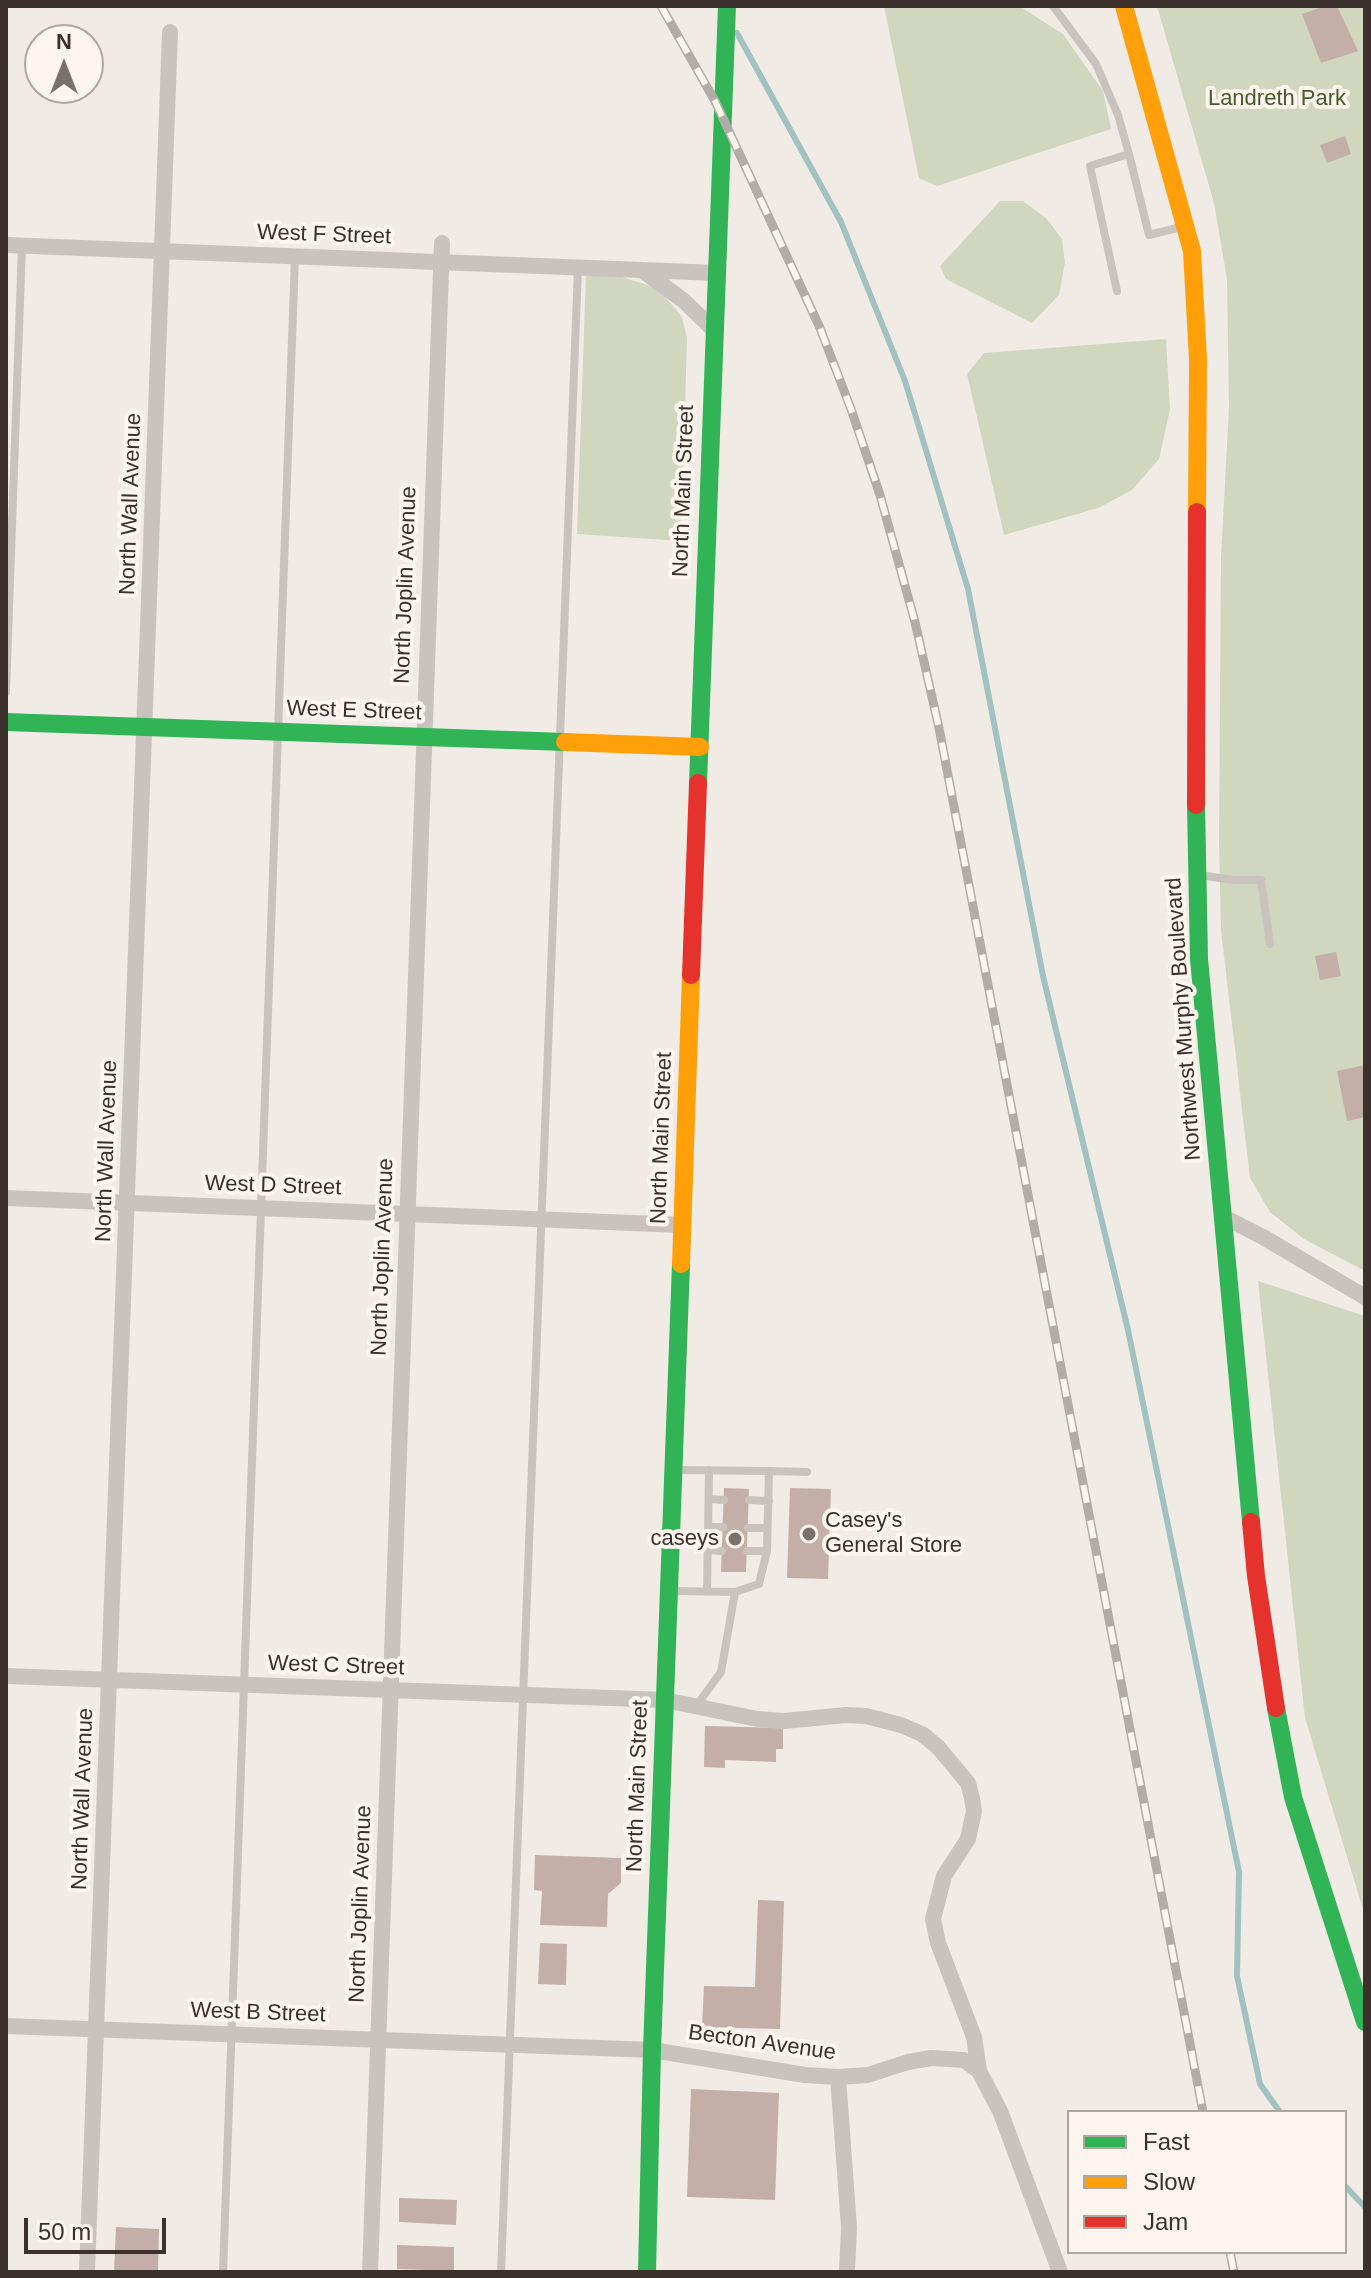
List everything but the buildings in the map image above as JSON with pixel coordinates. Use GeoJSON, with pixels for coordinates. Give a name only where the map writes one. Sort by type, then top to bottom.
{"type":"FeatureCollection","features":[{"type":"Feature","properties":{"kind":"street","name":"North Main Street"},"geometry":{"type":"LineString","coordinates":[[647,2272],[652,2050],[727,6]]}},
{"type":"Feature","properties":{"kind":"street","name":"Northwest Murphy Boulevard"},"geometry":{"type":"LineString","coordinates":[[1124,6],[1192,251],[1198,359],[1196,875],[1199,959],[1256,1576],[1293,1797],[1365,2022]]}},
{"type":"Feature","properties":{"kind":"street","name":"North Wall Avenue"},"geometry":{"type":"LineString","coordinates":[[87,2272],[170,32]]}},
{"type":"Feature","properties":{"kind":"street","name":"North Joplin Avenue"},"geometry":{"type":"LineString","coordinates":[[370,2272],[442,243]]}},
{"type":"Feature","properties":{"kind":"street","name":"West F Street"},"geometry":{"type":"LineString","coordinates":[[14,246],[717,273]]}},
{"type":"Feature","properties":{"kind":"street"},"geometry":{"type":"LineString","coordinates":[[641,269],[684,301],[714,330]]}},
{"type":"Feature","properties":{"kind":"street","name":"West E Street"},"geometry":{"type":"LineString","coordinates":[[6,722],[700,747]]}},
{"type":"Feature","properties":{"kind":"street","name":"West D Street"},"geometry":{"type":"LineString","coordinates":[[6,1198],[682,1225]]}},
{"type":"Feature","properties":{"kind":"street"},"geometry":{"type":"LineString","coordinates":[[1224,1217],[1365,1297]]}},
{"type":"Feature","properties":{"kind":"street","name":"West C Street"},"geometry":{"type":"LineString","coordinates":[[6,1676],[665,1700],[757,1719],[784,1721],[856,1715],[901,1725],[922,1734],[938,1747],[968,1783],[974,1811],[968,1839],[944,1876],[933,1919],[938,1943],[974,2037],[979,2071]]}},
{"type":"Feature","properties":{"kind":"street","name":"West B Street"},"geometry":{"type":"LineString","coordinates":[[6,2026],[652,2050]]}},
{"type":"Feature","properties":{"kind":"street","name":"Becton Avenue"},"geometry":{"type":"LineString","coordinates":[[652,2050],[805,2075],[868,2075],[908,2062],[941,2058],[964,2060],[979,2071]]}},
{"type":"Feature","properties":{"kind":"street"},"geometry":{"type":"LineString","coordinates":[[979,2071],[1000,2111],[1060,2272]]}},
{"type":"Feature","properties":{"kind":"street"},"geometry":{"type":"LineString","coordinates":[[838,2077],[849,2227],[847,2272]]}},
{"type":"Feature","properties":{"kind":"lane"},"geometry":{"type":"LineString","coordinates":[[1053,6],[1096,64],[1118,115],[1149,235],[1186,226]]}},
{"type":"Feature","properties":{"kind":"lane"},"geometry":{"type":"LineString","coordinates":[[1117,291],[1090,166],[1129,154]]}},
{"type":"Feature","properties":{"kind":"lane"},"geometry":{"type":"LineString","coordinates":[[6,692],[14,246]]}},
{"type":"Feature","properties":{"kind":"lane"},"geometry":{"type":"LineString","coordinates":[[223,2272],[295,256]]}},
{"type":"Feature","properties":{"kind":"lane"},"geometry":{"type":"LineString","coordinates":[[501,2272],[578,267]]}},
{"type":"Feature","properties":{"kind":"lane"},"geometry":{"type":"LineString","coordinates":[[1196,875],[1261,880],[1270,944]]}},
{"type":"Feature","properties":{"kind":"lane"},"geometry":{"type":"LineString","coordinates":[[673,1469],[807,1472]]}},
{"type":"Feature","properties":{"kind":"lane"},"geometry":{"type":"LineString","coordinates":[[707,1592],[709,1470]]}},
{"type":"Feature","properties":{"kind":"lane"},"geometry":{"type":"LineString","coordinates":[[669,1591],[735,1592],[759,1584],[767,1551],[769,1471]]}},
{"type":"Feature","properties":{"kind":"lane"},"geometry":{"type":"LineString","coordinates":[[709,1499],[724,1500]]}},
{"type":"Feature","properties":{"kind":"lane"},"geometry":{"type":"LineString","coordinates":[[749,1500],[769,1501]]}},
{"type":"Feature","properties":{"kind":"lane"},"geometry":{"type":"LineString","coordinates":[[708,1527],[723,1527]]}},
{"type":"Feature","properties":{"kind":"lane"},"geometry":{"type":"LineString","coordinates":[[748,1528],[767,1528]]}},
{"type":"Feature","properties":{"kind":"lane"},"geometry":{"type":"LineString","coordinates":[[708,1550],[722,1551]]}},
{"type":"Feature","properties":{"kind":"lane"},"geometry":{"type":"LineString","coordinates":[[747,1551],[767,1551]]}},
{"type":"Feature","properties":{"kind":"lane"},"geometry":{"type":"LineString","coordinates":[[697,1705],[721,1672],[735,1592]]}},
{"type":"Feature","properties":{"kind":"green space"},"geometry":{"type":"Polygon","coordinates":[[[884,6],[1022,8],[1063,34],[1103,91],[1111,129],[937,186],[919,178],[884,6]]]}},
{"type":"Feature","properties":{"kind":"green space","name":"Landreth Park"},"geometry":{"type":"Polygon","coordinates":[[[1157,6],[1365,6],[1365,1271],[1304,1239],[1270,1212],[1250,1178],[1221,930],[1221,558],[1229,407],[1227,279],[1214,203],[1157,6]]]}},
{"type":"Feature","properties":{"kind":"green space"},"geometry":{"type":"Polygon","coordinates":[[[1000,201],[1023,201],[1046,218],[1062,239],[1065,262],[1059,295],[1032,323],[946,279],[940,266],[1000,201]]]}},
{"type":"Feature","properties":{"kind":"green space"},"geometry":{"type":"Polygon","coordinates":[[[586,274],[618,276],[648,285],[662,293],[682,317],[687,338],[681,541],[577,534],[586,274]]]}},
{"type":"Feature","properties":{"kind":"green space"},"geometry":{"type":"Polygon","coordinates":[[[1166,339],[1170,409],[1159,459],[1132,490],[1098,508],[1004,535],[967,374],[984,353],[1166,339]]]}},
{"type":"Feature","properties":{"kind":"green space"},"geometry":{"type":"Polygon","coordinates":[[[1258,1281],[1365,1316],[1365,1916],[1305,1718],[1258,1281]]]}},
{"type":"Feature","properties":{"kind":"waterway"},"geometry":{"type":"LineString","coordinates":[[737,33],[841,222],[905,381],[968,589],[1043,976],[1128,1330],[1239,1872],[1237,1976],[1260,2084],[1279,2110]]}},
{"type":"Feature","properties":{"kind":"waterway"},"geometry":{"type":"LineString","coordinates":[[1347,2188],[1365,2207]]}},
{"type":"Feature","properties":{"kind":"railway"},"geometry":{"type":"LineString","coordinates":[[661,6],[715,101],[820,328],[880,495],[915,622],[939,728],[1203,2110]]}},
{"type":"Feature","properties":{"kind":"railway"},"geometry":{"type":"LineString","coordinates":[[1230,2254],[1234,2272]]}},
{"type":"Feature","properties":{"kind":"traffic: fast"},"geometry":{"type":"LineString","coordinates":[[698,783],[727,6]]}},
{"type":"Feature","properties":{"kind":"traffic: fast"},"geometry":{"type":"LineString","coordinates":[[6,722],[565,742]]}},
{"type":"Feature","properties":{"kind":"traffic: fast"},"geometry":{"type":"LineString","coordinates":[[1196,805],[1199,959],[1251,1522]]}},
{"type":"Feature","properties":{"kind":"traffic: fast"},"geometry":{"type":"LineString","coordinates":[[647,2272],[652,2050],[681,1264]]}},
{"type":"Feature","properties":{"kind":"traffic: fast"},"geometry":{"type":"LineString","coordinates":[[1276,1708],[1293,1797],[1365,2022]]}},
{"type":"Feature","properties":{"kind":"traffic: slow"},"geometry":{"type":"LineString","coordinates":[[1124,6],[1192,251],[1198,359],[1197,512]]}},
{"type":"Feature","properties":{"kind":"traffic: slow"},"geometry":{"type":"LineString","coordinates":[[565,742],[700,747]]}},
{"type":"Feature","properties":{"kind":"traffic: slow"},"geometry":{"type":"LineString","coordinates":[[681,1264],[691,975]]}},
{"type":"Feature","properties":{"kind":"traffic: jam"},"geometry":{"type":"LineString","coordinates":[[1196,805],[1197,512]]}},
{"type":"Feature","properties":{"kind":"traffic: jam"},"geometry":{"type":"LineString","coordinates":[[691,975],[698,783]]}},
{"type":"Feature","properties":{"kind":"traffic: jam"},"geometry":{"type":"LineString","coordinates":[[1251,1522],[1276,1708]]}},
{"type":"Feature","properties":{"kind":"place","name":"Casey's General Store"},"geometry":{"type":"Point","coordinates":[809,1534]}},
{"type":"Feature","properties":{"kind":"place","name":"caseys"},"geometry":{"type":"Point","coordinates":[735,1539]}}]}
